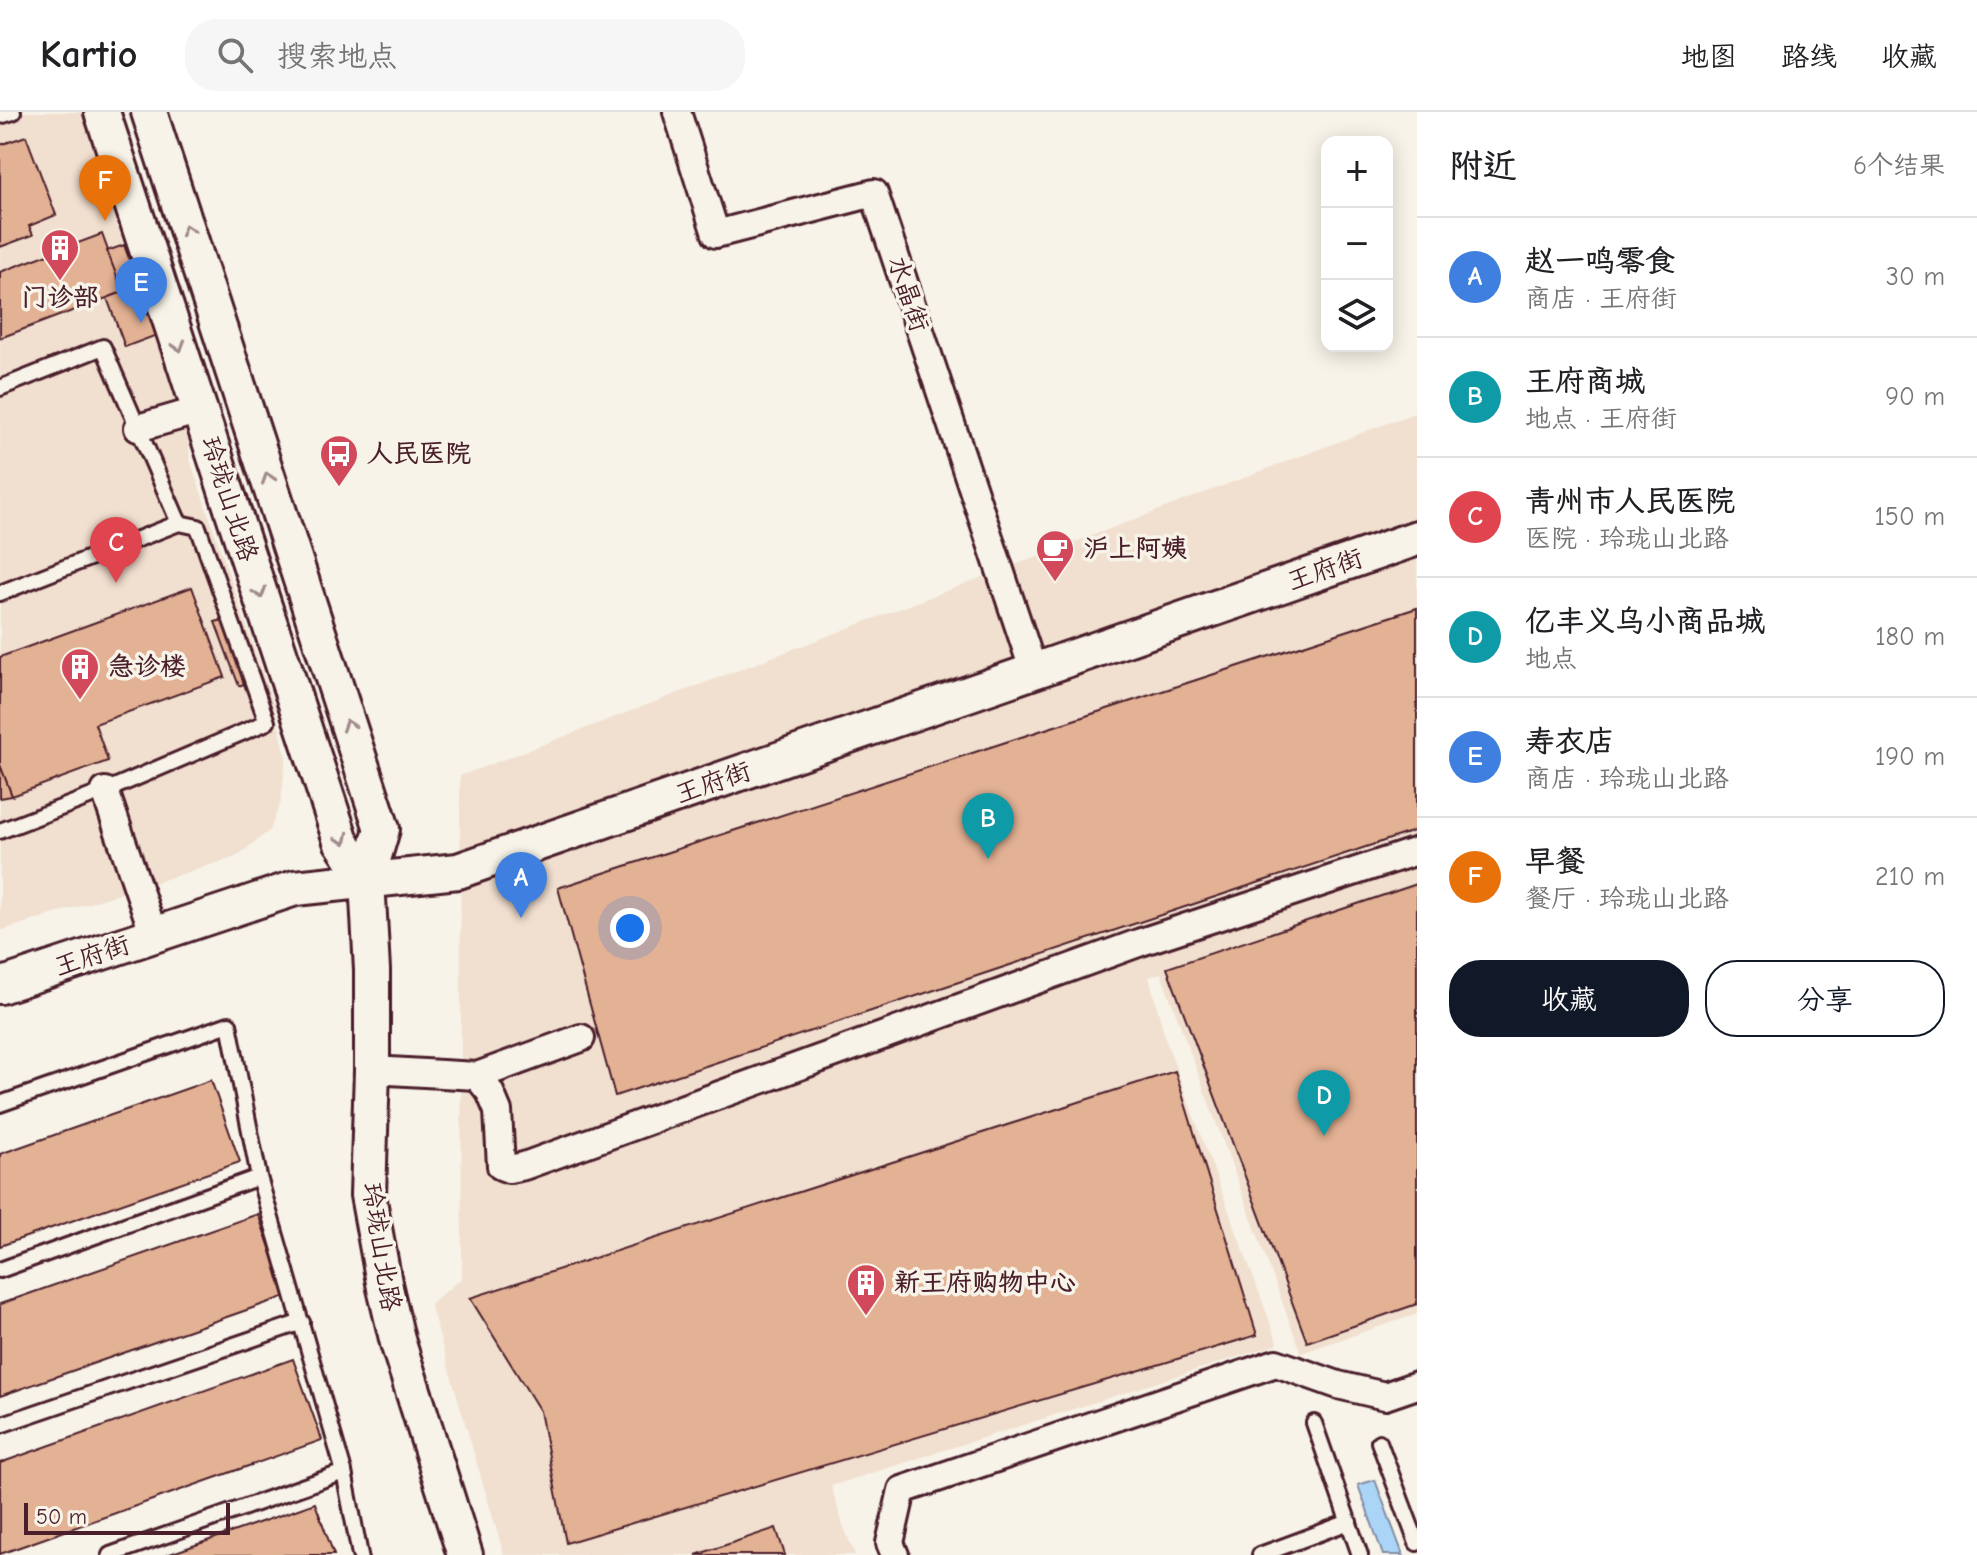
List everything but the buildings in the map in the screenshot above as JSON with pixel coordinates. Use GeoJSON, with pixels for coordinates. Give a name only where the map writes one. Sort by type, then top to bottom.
{"type":"FeatureCollection","features":[{"type":"Feature","properties":{"kind":"street","name":"玲珑山北路"},"geometry":{"type":"LineString","coordinates":[[102,112],[341,841],[367,880]]}},
{"type":"Feature","properties":{"kind":"street","name":"玲珑山北路"},"geometry":{"type":"LineString","coordinates":[[149,112],[382,829],[367,880],[372,970],[368,1195],[398,1343],[465,1555]]}},
{"type":"Feature","properties":{"kind":"street","name":"水晶街"},"geometry":{"type":"LineString","coordinates":[[677,112],[716,234],[874,193],[1034,672]]}},
{"type":"Feature","properties":{"kind":"street"},"geometry":{"type":"LineString","coordinates":[[138,428],[200,410]]}},
{"type":"Feature","properties":{"kind":"street","name":"王府街"},"geometry":{"type":"LineString","coordinates":[[0,986],[295,888],[458,871],[1417,538]]}},
{"type":"Feature","properties":{"kind":"street"},"geometry":{"type":"LineString","coordinates":[[105,791],[154,935]]}},
{"type":"Feature","properties":{"kind":"street"},"geometry":{"type":"LineString","coordinates":[[477,1076],[490,1092],[498,1111],[501,1166],[509,1169],[524,1166],[1127,947],[1417,851]]}},
{"type":"Feature","properties":{"kind":"street"},"geometry":{"type":"LineString","coordinates":[[372,1070],[477,1076],[581,1038]]}},
{"type":"Feature","properties":{"kind":"street"},"geometry":{"type":"LineString","coordinates":[[895,1555],[890,1543],[902,1490],[1276,1363],[1338,1385],[1385,1396],[1417,1385]]}},
{"type":"Feature","properties":{"kind":"lane"},"geometry":{"type":"LineString","coordinates":[[0,116],[13,112]]}},
{"type":"Feature","properties":{"kind":"lane"},"geometry":{"type":"LineString","coordinates":[[0,388],[103,347],[179,523]]}},
{"type":"Feature","properties":{"kind":"lane"},"geometry":{"type":"LineString","coordinates":[[0,593],[179,523],[198,527],[267,722],[105,791],[0,831]]}},
{"type":"Feature","properties":{"kind":"lane"},"geometry":{"type":"LineString","coordinates":[[0,1104],[229,1024],[259,1177],[344,1472],[360,1555]]}},
{"type":"Feature","properties":{"kind":"lane"},"geometry":{"type":"LineString","coordinates":[[0,1270],[259,1177]]}},
{"type":"Feature","properties":{"kind":"lane"},"geometry":{"type":"LineString","coordinates":[[0,1425],[302,1322]]}},
{"type":"Feature","properties":{"kind":"lane"},"geometry":{"type":"LineString","coordinates":[[1314,1423],[1360,1555]]}},
{"type":"Feature","properties":{"kind":"lane"},"geometry":{"type":"LineString","coordinates":[[1379,1442],[1417,1543]]}},
{"type":"Feature","properties":{"kind":"lane"},"geometry":{"type":"LineString","coordinates":[[110,1555],[344,1472]]}},
{"type":"Feature","properties":{"kind":"lane"},"geometry":{"type":"LineString","coordinates":[[1260,1555],[1349,1522]]}},
{"type":"Feature","properties":{"kind":"shaded area"},"geometry":{"type":"Polygon","coordinates":[[[0,112],[88,112],[124,245],[187,413],[190,460],[274,706],[286,756],[281,801],[270,830],[236,857],[0,931],[0,112]]]}},
{"type":"Feature","properties":{"kind":"shaded area"},"geometry":{"type":"Polygon","coordinates":[[[1417,412],[1417,1314],[1301,1353],[1161,973],[1149,977],[1166,1041],[1278,1344],[831,1486],[855,1555],[504,1555],[430,1304],[462,1278],[460,776],[1417,412]]]}},
{"type":"Feature","properties":{"kind":"water"},"geometry":{"type":"Polygon","coordinates":[[[1375,1480],[1403,1555],[1383,1555],[1358,1485],[1375,1480]]]}},
{"type":"Feature","properties":{"kind":"place","name":"早餐"},"geometry":{"type":"Point","coordinates":[105,221]}},
{"type":"Feature","properties":{"kind":"place","name":"门诊部"},"geometry":{"type":"Point","coordinates":[60,282]}},
{"type":"Feature","properties":{"kind":"place","name":"寿衣店"},"geometry":{"type":"Point","coordinates":[141,323]}},
{"type":"Feature","properties":{"kind":"place","name":"人民医院"},"geometry":{"type":"Point","coordinates":[339,488]}},
{"type":"Feature","properties":{"kind":"place","name":"青州市人民医院"},"geometry":{"type":"Point","coordinates":[116,583]}},
{"type":"Feature","properties":{"kind":"place","name":"沪上阿姨"},"geometry":{"type":"Point","coordinates":[1055,583]}},
{"type":"Feature","properties":{"kind":"place","name":"急诊楼"},"geometry":{"type":"Point","coordinates":[80,701]}},
{"type":"Feature","properties":{"kind":"place","name":"王府商城"},"geometry":{"type":"Point","coordinates":[988,859]}},
{"type":"Feature","properties":{"kind":"place","name":"赵一鸣零食"},"geometry":{"type":"Point","coordinates":[521,918]}},
{"type":"Feature","properties":{"kind":"place","name":"亿丰义乌小商品城"},"geometry":{"type":"Point","coordinates":[1324,1136]}},
{"type":"Feature","properties":{"kind":"place","name":"新王府购物中心"},"geometry":{"type":"Point","coordinates":[866,1317]}}]}
